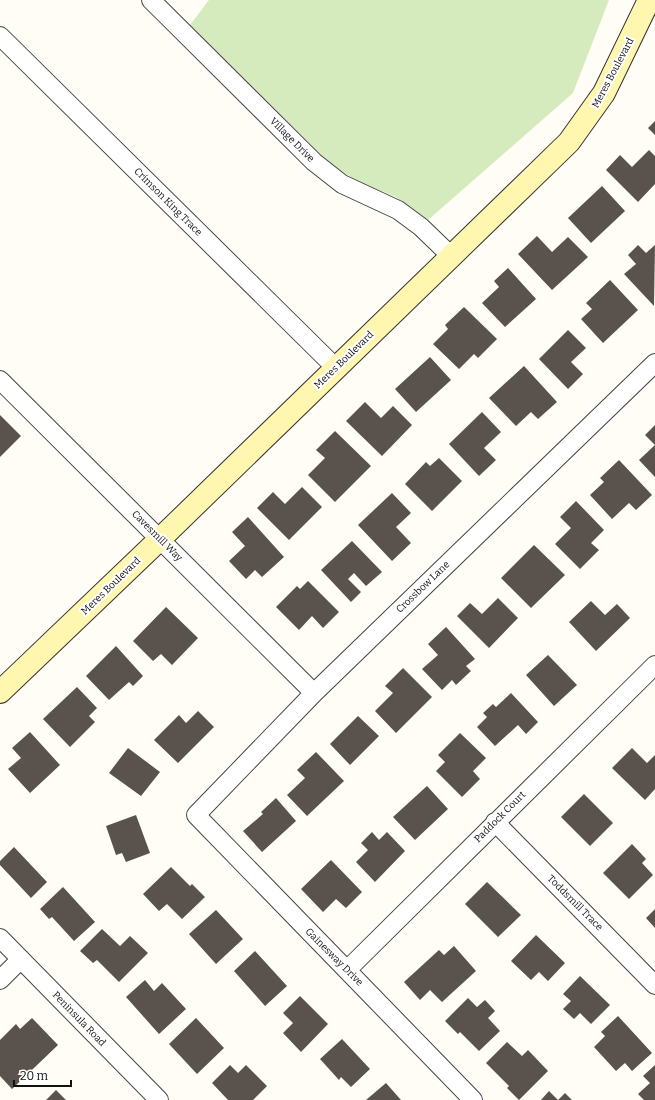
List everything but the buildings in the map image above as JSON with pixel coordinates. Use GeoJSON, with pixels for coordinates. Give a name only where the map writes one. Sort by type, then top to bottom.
{"type":"FeatureCollection","features":[{"type":"Feature","properties":{"kind":"street","name":"Village Drive"},"geometry":{"type":"LineString","coordinates":[[151,0],[319,166],[354,190],[398,210],[421,227],[451,256]]}},
{"type":"Feature","properties":{"kind":"street","name":"Meres Boulevard"},"geometry":{"type":"LineString","coordinates":[[0,692],[569,142],[607,88],[651,4]]}},
{"type":"Feature","properties":{"kind":"street","name":"Crimson King Trace"},"geometry":{"type":"LineString","coordinates":[[0,36],[336,368]]}},
{"type":"Feature","properties":{"kind":"street","name":"Crossbow Lane"},"geometry":{"type":"LineString","coordinates":[[196,815],[314,692],[655,363]]}},
{"type":"Feature","properties":{"kind":"street","name":"Cavesmill Way"},"geometry":{"type":"LineString","coordinates":[[0,380],[314,692]]}},
{"type":"Feature","properties":{"kind":"street","name":"Paddock Court"},"geometry":{"type":"LineString","coordinates":[[347,970],[655,665]]}},
{"type":"Feature","properties":{"kind":"street","name":"Gainesway Drive"},"geometry":{"type":"LineString","coordinates":[[196,815],[473,1100]]}},
{"type":"Feature","properties":{"kind":"street","name":"Toddsmill Trace"},"geometry":{"type":"LineString","coordinates":[[495,822],[655,985]]}},
{"type":"Feature","properties":{"kind":"street","name":"Peninsula Road"},"geometry":{"type":"LineString","coordinates":[[0,938],[159,1100]]}},
{"type":"Feature","properties":{"kind":"street"},"geometry":{"type":"LineString","coordinates":[[0,980],[21,959]]}},
{"type":"Feature","properties":{"kind":"green space"},"geometry":{"type":"Polygon","coordinates":[[[209,0],[609,0],[573,93],[428,220],[396,197],[357,181],[320,155],[190,25],[209,0]]]}}]}
